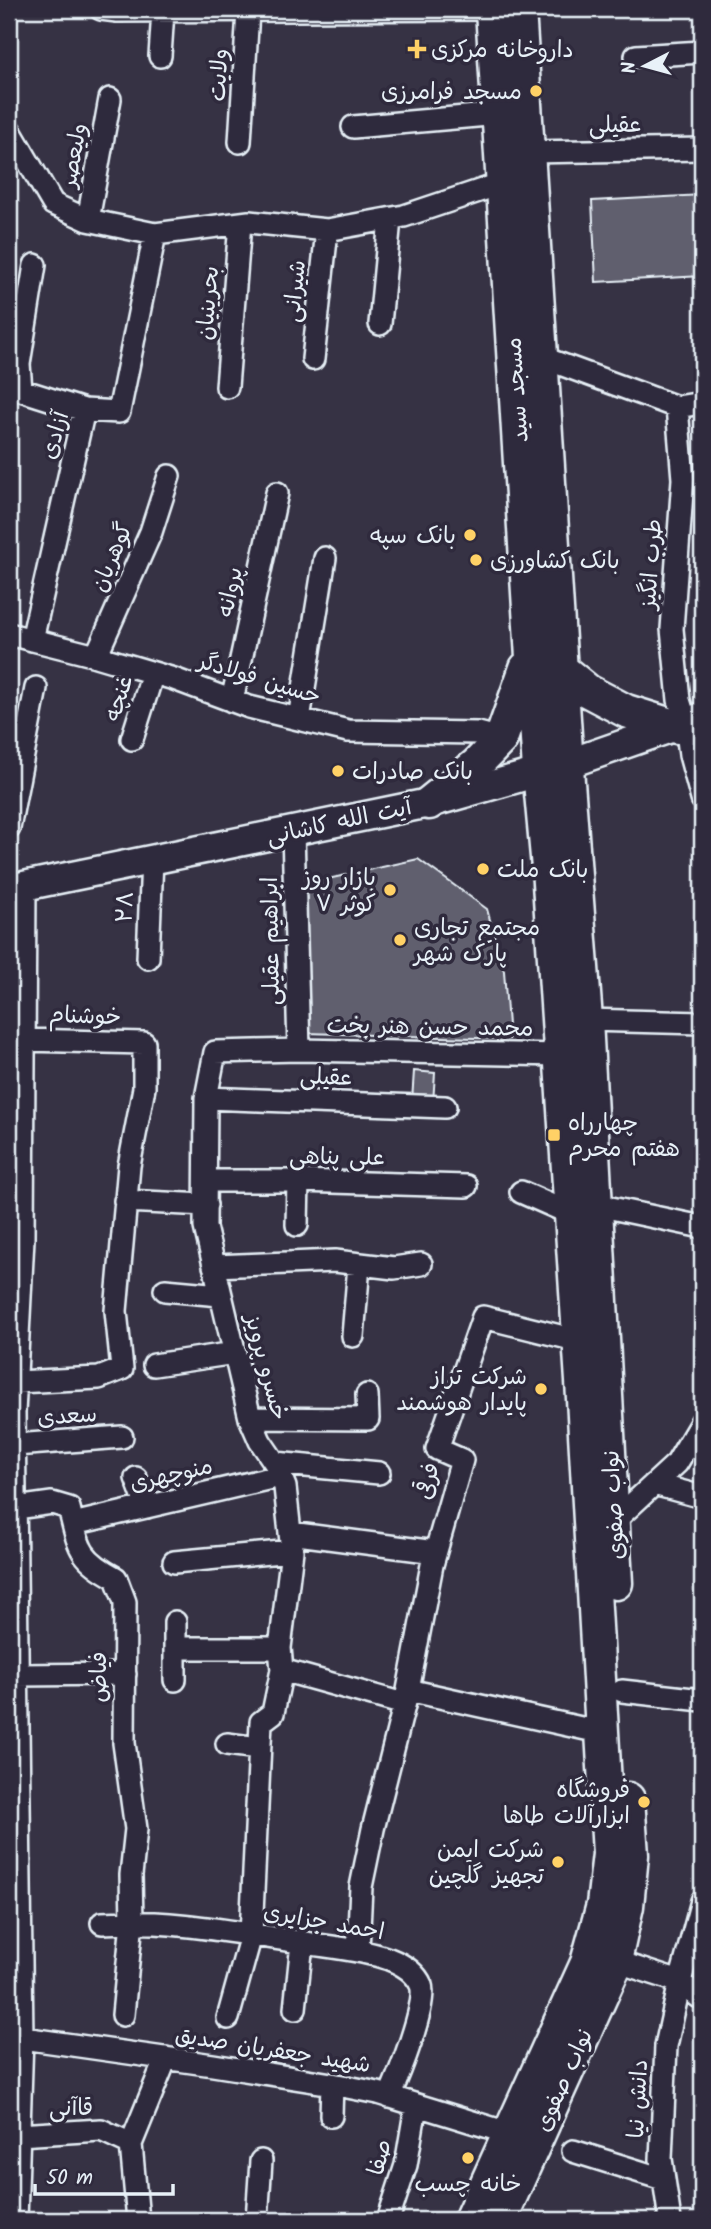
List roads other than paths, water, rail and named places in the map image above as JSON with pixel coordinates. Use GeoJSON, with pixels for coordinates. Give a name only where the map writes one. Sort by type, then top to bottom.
{"type":"FeatureCollection","features":[{"type":"Feature","properties":{"kind":"main road","name":"مسجد سید"},"geometry":{"type":"LineString","coordinates":[[492,9],[532,650],[553,768]]}},
{"type":"Feature","properties":{"kind":"main road","name":"مسجد سید"},"geometry":{"type":"LineString","coordinates":[[519,9],[561,669],[553,768]]}},
{"type":"Feature","properties":{"kind":"main road"},"geometry":{"type":"LineString","coordinates":[[429,803],[476,765],[501,739],[516,703],[532,650]]}},
{"type":"Feature","properties":{"kind":"main road"},"geometry":{"type":"LineString","coordinates":[[561,669],[588,691],[626,711],[689,723]]}},
{"type":"Feature","properties":{"kind":"main road","name":"آیت الله کاشانی"},"geometry":{"type":"LineString","coordinates":[[17,888],[429,803],[553,768],[689,723]]}},
{"type":"Feature","properties":{"kind":"main road","name":"نواب صفوی"},"geometry":{"type":"LineString","coordinates":[[500,2220],[523,2138],[587,1963],[603,1905],[610,1854],[580,1341],[586,1020],[553,768]]}},
{"type":"Feature","properties":{"kind":"main road","name":"نواب صفوی"},"geometry":{"type":"LineString","coordinates":[[470,2220],[523,2138],[613,1970],[627,1906],[632,1855],[613,1521],[584,1209],[560,1055],[553,768]]}},
{"type":"Feature","properties":{"kind":"street"},"geometry":{"type":"LineString","coordinates":[[101,9],[492,9]]}},
{"type":"Feature","properties":{"kind":"street"},"geometry":{"type":"LineString","coordinates":[[158,10],[160,56]]}},
{"type":"Feature","properties":{"kind":"street","name":"ولایت"},"geometry":{"type":"LineString","coordinates":[[240,142],[248,11]]}},
{"type":"Feature","properties":{"kind":"street"},"geometry":{"type":"LineString","coordinates":[[636,56],[702,52]]}},
{"type":"Feature","properties":{"kind":"street","name":"ولیعصر"},"geometry":{"type":"LineString","coordinates":[[90,212],[110,99]]}},
{"type":"Feature","properties":{"kind":"street"},"geometry":{"type":"LineString","coordinates":[[353,127],[499,114]]}},
{"type":"Feature","properties":{"kind":"street"},"geometry":{"type":"LineString","coordinates":[[10,132],[53,204],[90,212],[155,234],[240,223],[327,230],[400,216],[503,183]]}},
{"type":"Feature","properties":{"kind":"street","name":"عقیلی"},"geometry":{"type":"LineString","coordinates":[[528,152],[702,149]]}},
{"type":"Feature","properties":{"kind":"street"},"geometry":{"type":"LineString","coordinates":[[380,324],[400,216]]}},
{"type":"Feature","properties":{"kind":"street","name":"بحرینیان"},"geometry":{"type":"LineString","coordinates":[[227,387],[240,223]]}},
{"type":"Feature","properties":{"kind":"street","name":"شیرانی"},"geometry":{"type":"LineString","coordinates":[[313,359],[327,230]]}},
{"type":"Feature","properties":{"kind":"street","name":"آزادی"},"geometry":{"type":"LineString","coordinates":[[32,640],[84,410],[119,412],[155,234]]}},
{"type":"Feature","properties":{"kind":"street"},"geometry":{"type":"LineString","coordinates":[[35,265],[19,364],[21,390],[84,410]]}},
{"type":"Feature","properties":{"kind":"street"},"geometry":{"type":"LineString","coordinates":[[541,357],[677,407],[702,403]]}},
{"type":"Feature","properties":{"kind":"street","name":"طرب انگیز"},"geometry":{"type":"LineString","coordinates":[[677,407],[683,479],[672,628],[679,700],[689,723],[690,755],[702,799]]}},
{"type":"Feature","properties":{"kind":"street","name":"گوهریان"},"geometry":{"type":"LineString","coordinates":[[96,656],[151,532],[169,476]]}},
{"type":"Feature","properties":{"kind":"street","name":"پروانه"},"geometry":{"type":"LineString","coordinates":[[232,701],[277,493]]}},
{"type":"Feature","properties":{"kind":"street"},"geometry":{"type":"LineString","coordinates":[[299,719],[325,558]]}},
{"type":"Feature","properties":{"kind":"street","name":"حسین فولادگر"},"geometry":{"type":"LineString","coordinates":[[9,634],[153,673],[249,707],[348,731],[478,733],[501,739]]}},
{"type":"Feature","properties":{"kind":"street","name":"غنچه"},"geometry":{"type":"LineString","coordinates":[[132,739],[153,673]]}},
{"type":"Feature","properties":{"kind":"street"},"geometry":{"type":"LineString","coordinates":[[9,828],[36,688]]}},
{"type":"Feature","properties":{"kind":"street","name":"ابراهیم عقیلی"},"geometry":{"type":"LineString","coordinates":[[293,831],[299,1051]]}},
{"type":"Feature","properties":{"kind":"street","name":"۲۸"},"geometry":{"type":"LineString","coordinates":[[148,958],[152,859]]}},
{"type":"Feature","properties":{"kind":"street"},"geometry":{"type":"LineString","coordinates":[[16,2220],[18,2135],[13,1837],[17,1675],[13,1564],[15,1445],[12,1413],[23,1239],[24,1040],[17,1005],[17,888]]}},
{"type":"Feature","properties":{"kind":"street"},"geometry":{"type":"LineString","coordinates":[[586,1020],[702,1023]]}},
{"type":"Feature","properties":{"kind":"street","name":"خوشنام"},"geometry":{"type":"LineString","coordinates":[[24,1040],[144,1043],[144,1088],[125,1201]]}},
{"type":"Feature","properties":{"kind":"street","name":"محمد حسن هنر بخت"},"geometry":{"type":"LineString","coordinates":[[299,1051],[560,1055]]}},
{"type":"Feature","properties":{"kind":"street","name":"خسرو پرویز"},"geometry":{"type":"LineString","coordinates":[[228,2018],[251,1935],[261,1722],[273,1713],[282,1670],[280,1648],[291,1542],[285,1487],[250,1418],[205,1227],[205,1098],[215,1052],[299,1051]]}},
{"type":"Feature","properties":{"kind":"street","name":"عقیلی"},"geometry":{"type":"LineString","coordinates":[[205,1098],[444,1107]]}},
{"type":"Feature","properties":{"kind":"street","name":"علی پناهی"},"geometry":{"type":"LineString","coordinates":[[206,1181],[466,1186]]}},
{"type":"Feature","properties":{"kind":"street"},"geometry":{"type":"LineString","coordinates":[[297,1225],[298,1181]]}},
{"type":"Feature","properties":{"kind":"street"},"geometry":{"type":"LineString","coordinates":[[521,1192],[584,1209],[702,1227]]}},
{"type":"Feature","properties":{"kind":"street"},"geometry":{"type":"LineString","coordinates":[[16,1382],[99,1378],[122,1369],[117,1311],[125,1201],[206,1205]]}},
{"type":"Feature","properties":{"kind":"street"},"geometry":{"type":"LineString","coordinates":[[214,1266],[335,1261],[394,1268],[421,1264]]}},
{"type":"Feature","properties":{"kind":"street"},"geometry":{"type":"LineString","coordinates":[[353,1336],[359,1265]]}},
{"type":"Feature","properties":{"kind":"street"},"geometry":{"type":"LineString","coordinates":[[165,1290],[220,1296]]}},
{"type":"Feature","properties":{"kind":"street","name":"فرقی"},"geometry":{"type":"LineString","coordinates":[[358,1951],[361,1887],[373,1829],[406,1697],[435,1552],[462,1460],[437,1449],[483,1317],[580,1341]]}},
{"type":"Feature","properties":{"kind":"street"},"geometry":{"type":"LineString","coordinates":[[154,1365],[235,1353]]}},
{"type":"Feature","properties":{"kind":"street"},"geometry":{"type":"LineString","coordinates":[[250,1418],[368,1419],[367,1395]]}},
{"type":"Feature","properties":{"kind":"street"},"geometry":{"type":"LineString","coordinates":[[613,1521],[677,1463],[702,1421]]}},
{"type":"Feature","properties":{"kind":"street","name":"سعدی"},"geometry":{"type":"LineString","coordinates":[[15,1445],[122,1437]]}},
{"type":"Feature","properties":{"kind":"street","name":"منوچهری"},"geometry":{"type":"LineString","coordinates":[[73,1524],[147,1507],[278,1469],[379,1473]]}},
{"type":"Feature","properties":{"kind":"street"},"geometry":{"type":"LineString","coordinates":[[136,1478],[147,1507]]}},
{"type":"Feature","properties":{"kind":"street"},"geometry":{"type":"LineString","coordinates":[[654,1484],[702,1497]]}},
{"type":"Feature","properties":{"kind":"street","name":"فیاض"},"geometry":{"type":"LineString","coordinates":[[16,1508],[52,1503],[69,1508],[84,1555],[101,1570],[116,1578],[125,1602],[124,1743],[136,1829],[131,1875],[132,1921],[123,2015]]}},
{"type":"Feature","properties":{"kind":"street"},"geometry":{"type":"LineString","coordinates":[[174,1562],[291,1542],[435,1552]]}},
{"type":"Feature","properties":{"kind":"street"},"geometry":{"type":"LineString","coordinates":[[174,1622],[174,1680]]}},
{"type":"Feature","properties":{"kind":"street"},"geometry":{"type":"LineString","coordinates":[[175,1648],[280,1648]]}},
{"type":"Feature","properties":{"kind":"street"},"geometry":{"type":"LineString","coordinates":[[282,1670],[406,1697],[604,1733]]}},
{"type":"Feature","properties":{"kind":"street"},"geometry":{"type":"LineString","coordinates":[[17,1675],[125,1674]]}},
{"type":"Feature","properties":{"kind":"street"},"geometry":{"type":"LineString","coordinates":[[622,1691],[702,1700]]}},
{"type":"Feature","properties":{"kind":"street"},"geometry":{"type":"LineString","coordinates":[[227,1744],[259,1748]]}},
{"type":"Feature","properties":{"kind":"street","name":"دانش نیا"},"geometry":{"type":"LineString","coordinates":[[670,2220],[661,2159],[666,2046],[702,1901]]}},
{"type":"Feature","properties":{"kind":"street","name":"احمد جزایری"},"geometry":{"type":"LineString","coordinates":[[102,1923],[132,1921],[185,1925],[358,1951],[389,1959],[412,1970],[422,1987],[419,2014],[389,2097]]}},
{"type":"Feature","properties":{"kind":"street"},"geometry":{"type":"LineString","coordinates":[[295,2009],[302,1943]]}},
{"type":"Feature","properties":{"kind":"street"},"geometry":{"type":"LineString","coordinates":[[615,1961],[680,1982],[702,1997]]}},
{"type":"Feature","properties":{"kind":"street"},"geometry":{"type":"LineString","coordinates":[[680,1982],[702,1976]]}},
{"type":"Feature","properties":{"kind":"street","name":"شهید جعفریان صدیق"},"geometry":{"type":"LineString","coordinates":[[15,2037],[332,2084],[389,2097],[523,2138]]}},
{"type":"Feature","properties":{"kind":"street"},"geometry":{"type":"LineString","coordinates":[[138,2220],[131,2144],[166,2058]]}},
{"type":"Feature","properties":{"kind":"street"},"geometry":{"type":"LineString","coordinates":[[331,2116],[332,2084]]}},
{"type":"Feature","properties":{"kind":"street","name":"صفا"},"geometry":{"type":"LineString","coordinates":[[388,2220],[405,2165],[416,2106]]}},
{"type":"Feature","properties":{"kind":"street","name":"قاآنی"},"geometry":{"type":"LineString","coordinates":[[18,2135],[101,2130],[131,2144]]}},
{"type":"Feature","properties":{"kind":"street"},"geometry":{"type":"LineString","coordinates":[[573,2151],[663,2179]]}},
{"type":"Feature","properties":{"kind":"street"},"geometry":{"type":"LineString","coordinates":[[257,2220],[261,2161]]}},
{"type":"Feature","properties":{"kind":"place","name":"داروخانه مرکزی"},"geometry":{"type":"Point","coordinates":[417,49]}},
{"type":"Feature","properties":{"kind":"place","name":"مسجد فرامرزی"},"geometry":{"type":"Point","coordinates":[536,91]}},
{"type":"Feature","properties":{"kind":"place","name":"بانک سپه"},"geometry":{"type":"Point","coordinates":[470,535]}},
{"type":"Feature","properties":{"kind":"place","name":"بانک کشاورزی"},"geometry":{"type":"Point","coordinates":[476,560]}},
{"type":"Feature","properties":{"kind":"place","name":"بانک صادرات"},"geometry":{"type":"Point","coordinates":[338,771]}},
{"type":"Feature","properties":{"kind":"place","name":"بانک ملت"},"geometry":{"type":"Point","coordinates":[483,869]}},
{"type":"Feature","properties":{"kind":"place","name":"بازار روز کوثر ۷"},"geometry":{"type":"Point","coordinates":[390,890]}},
{"type":"Feature","properties":{"kind":"place","name":"مجتمع تجاری پارک شهر"},"geometry":{"type":"Point","coordinates":[400,940]}},
{"type":"Feature","properties":{"kind":"place","name":"چهارراه هفتم محرم"},"geometry":{"type":"Point","coordinates":[554,1135]}},
{"type":"Feature","properties":{"kind":"place","name":"شرکت تراز پایدار هوشمند"},"geometry":{"type":"Point","coordinates":[541,1389]}},
{"type":"Feature","properties":{"kind":"place","name":"فروشگاه ابزارآلات طاها"},"geometry":{"type":"Point","coordinates":[644,1802]}},
{"type":"Feature","properties":{"kind":"place","name":"شرکت ایمن تجهیز گلچین"},"geometry":{"type":"Point","coordinates":[558,1862]}},
{"type":"Feature","properties":{"kind":"place","name":"خانه چسب"},"geometry":{"type":"Point","coordinates":[468,2158]}}]}
